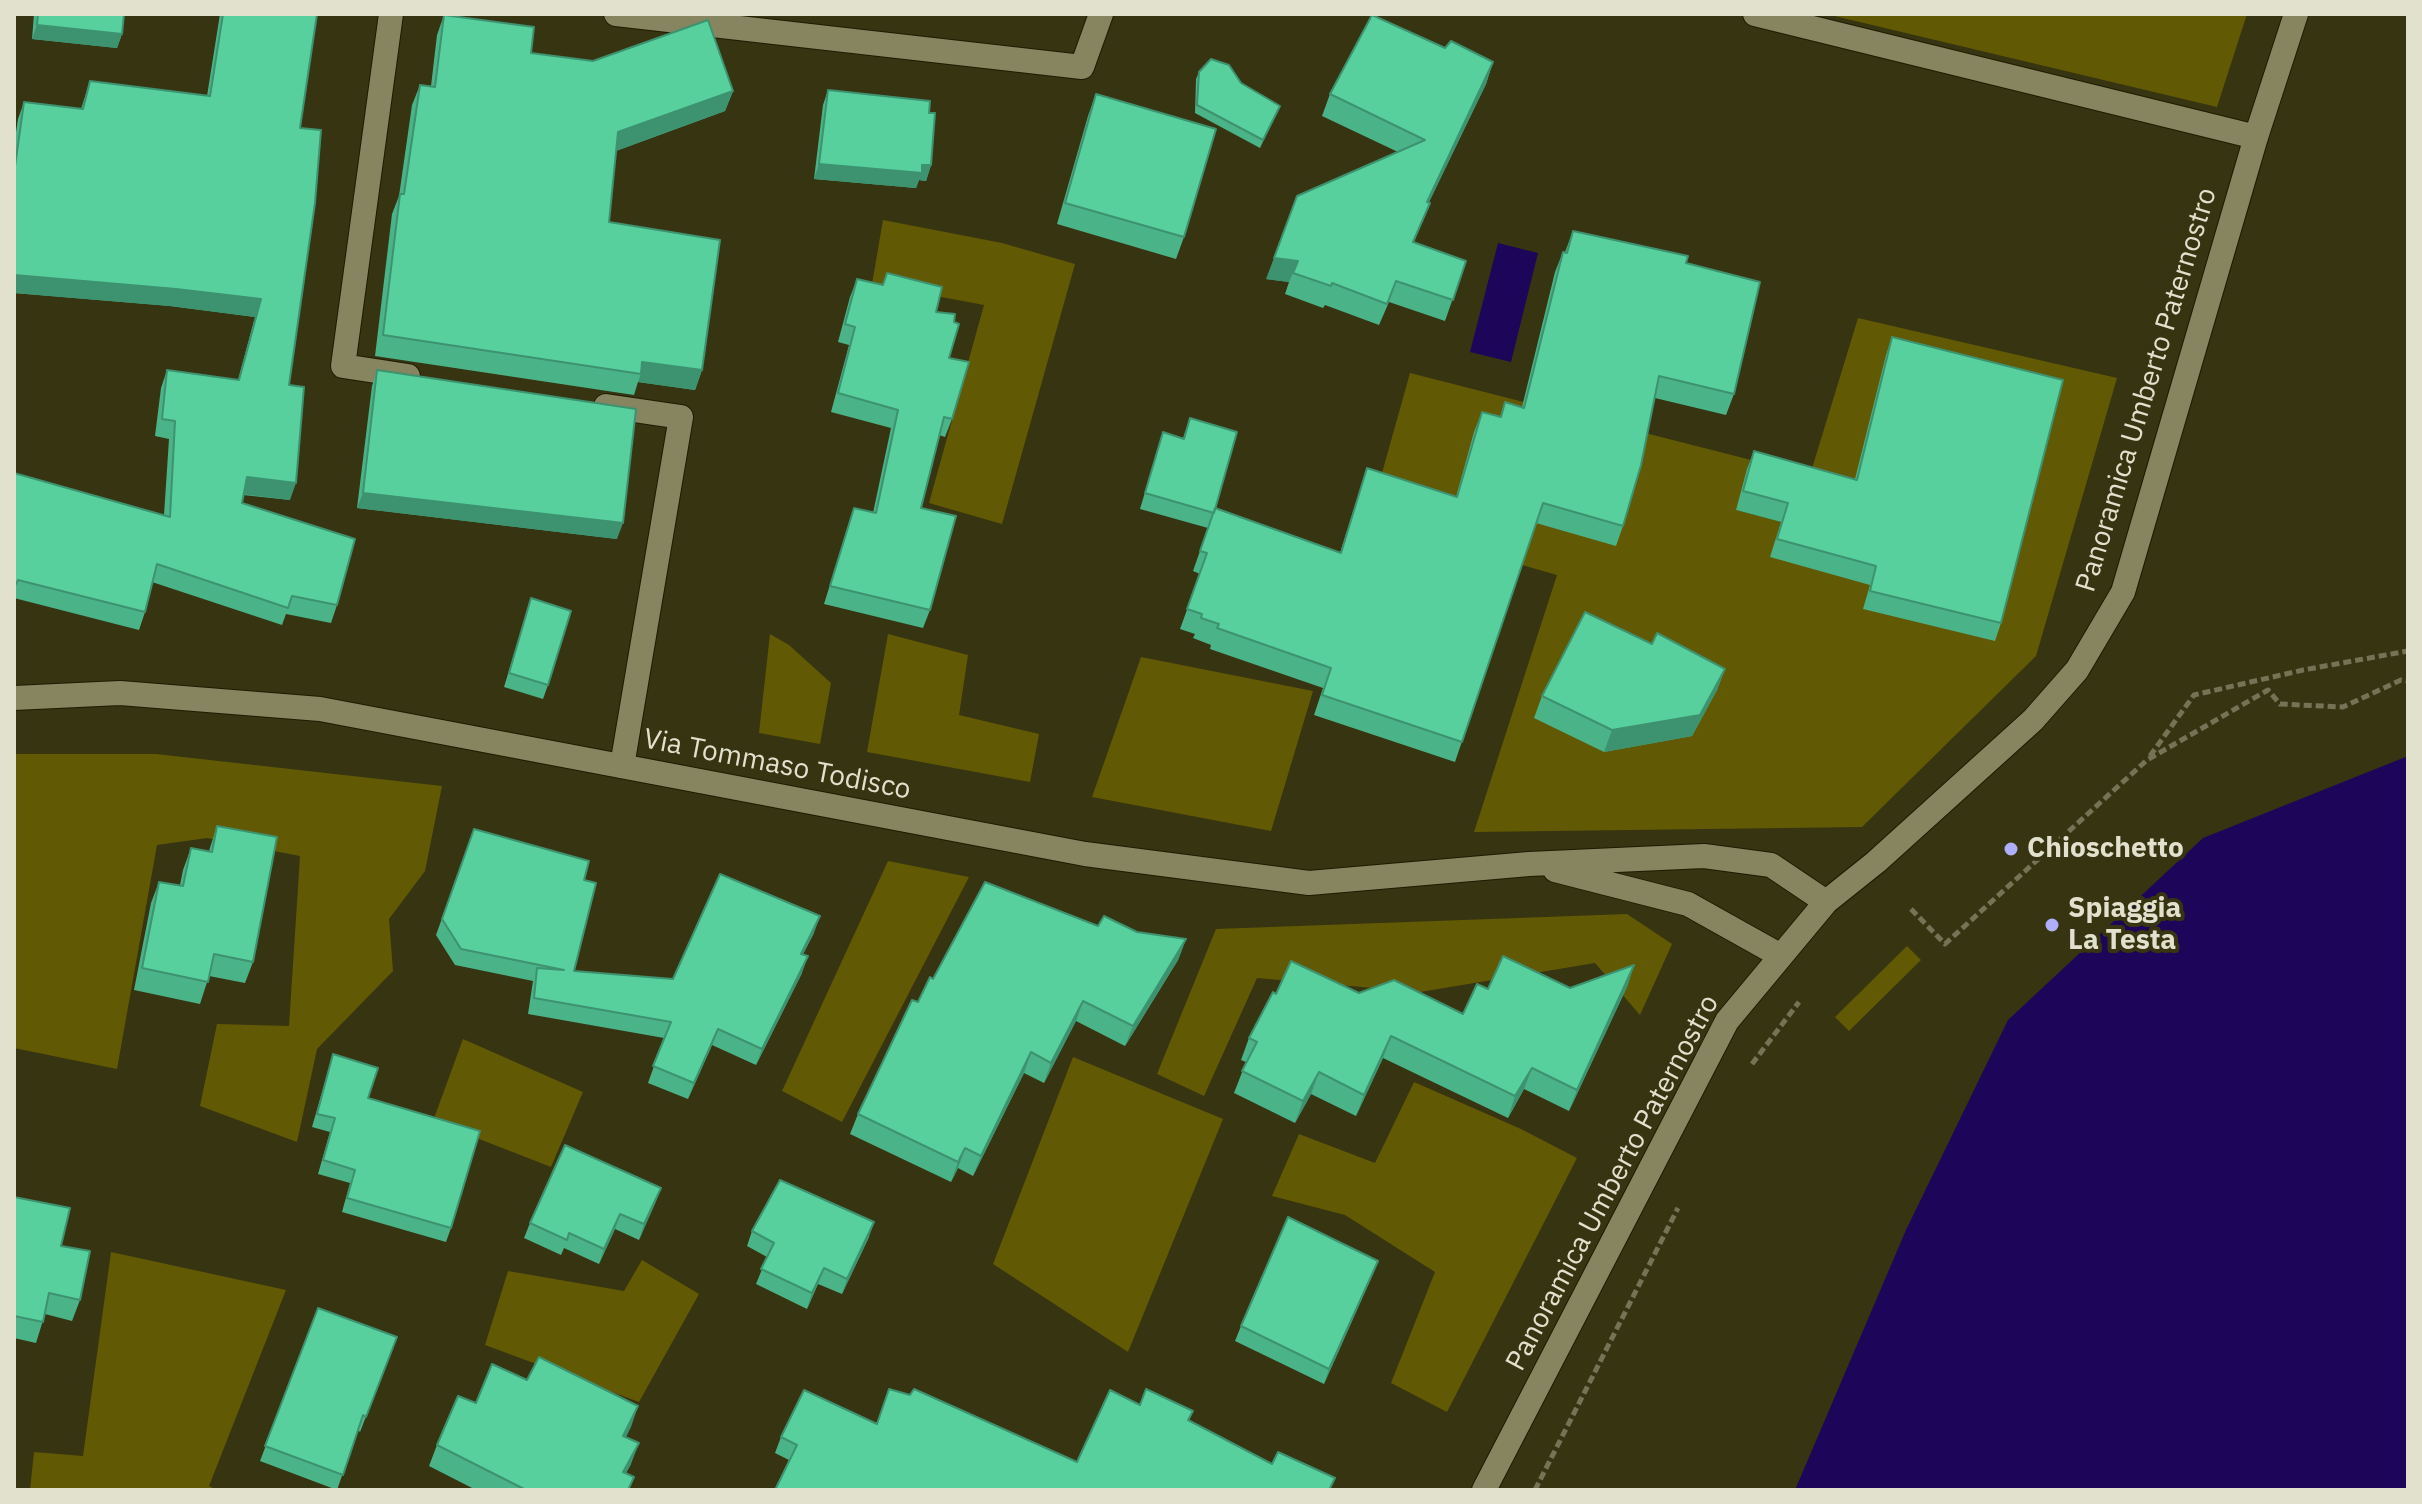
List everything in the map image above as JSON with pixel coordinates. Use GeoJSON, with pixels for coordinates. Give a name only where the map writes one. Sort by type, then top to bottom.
{"type":"FeatureCollection","features":[{"type":"Feature","properties":{"kind":"street"},"geometry":{"type":"LineString","coordinates":[[391,14],[343,366],[436,380]]}},
{"type":"Feature","properties":{"kind":"street"},"geometry":{"type":"LineString","coordinates":[[616,14],[1082,67],[1101,14]]}},
{"type":"Feature","properties":{"kind":"street"},"geometry":{"type":"LineString","coordinates":[[1755,14],[2256,137]]}},
{"type":"Feature","properties":{"kind":"street","name":"Panoramica Umberto Paternostro"},"geometry":{"type":"LineString","coordinates":[[1484,1490],[1727,1021],[1826,902],[1876,862],[2033,720],[2077,670],[2123,592],[2256,137],[2296,14]]}},
{"type":"Feature","properties":{"kind":"street"},"geometry":{"type":"LineString","coordinates":[[589,403],[681,417],[622,766]]}},
{"type":"Feature","properties":{"kind":"street","name":"Via Tommaso Todisco"},"geometry":{"type":"LineString","coordinates":[[14,698],[120,693],[320,709],[1085,854],[1309,883],[1529,864],[1704,856],[1771,865],[1826,902]]}},
{"type":"Feature","properties":{"kind":"street","name":"Via Tommaso Todisco"},"geometry":{"type":"LineString","coordinates":[[1529,864],[1688,904],[1781,956]]}},
{"type":"Feature","properties":{"kind":"path"},"geometry":{"type":"LineString","coordinates":[[1911,909],[1945,944],[2147,760],[2194,695],[2303,670],[2408,651]]}},
{"type":"Feature","properties":{"kind":"path"},"geometry":{"type":"LineString","coordinates":[[2147,760],[2268,690],[2280,704],[2343,707],[2401,680],[2408,681]]}},
{"type":"Feature","properties":{"kind":"shaded area"},"geometry":{"type":"Polygon","coordinates":[[[1826,14],[2247,14],[2217,107],[1826,14]]]}},
{"type":"Feature","properties":{"kind":"shaded area"},"geometry":{"type":"Polygon","coordinates":[[[883,220],[1002,243],[1075,264],[1002,524],[929,503],[984,305],[872,284],[883,220]]]}},
{"type":"Feature","properties":{"kind":"shaded area"},"geometry":{"type":"Polygon","coordinates":[[[1498,243],[1538,253],[1511,362],[1470,352],[1498,243]]]}},
{"type":"Feature","properties":{"kind":"shaded area"},"geometry":{"type":"Polygon","coordinates":[[[1858,318],[2117,378],[2036,656],[1862,827],[1474,832],[1557,575],[1389,527],[1373,505],[1410,373],[1810,475],[1858,318]],[[1736,510],[1781,522],[1771,557],[1860,510],[1736,510]]]}},
{"type":"Feature","properties":{"kind":"shaded area"},"geometry":{"type":"Polygon","coordinates":[[[770,634],[789,645],[831,683],[820,744],[759,733],[770,634]]]}},
{"type":"Feature","properties":{"kind":"shaded area"},"geometry":{"type":"Polygon","coordinates":[[[888,634],[968,655],[959,715],[1039,734],[1030,782],[867,752],[888,634]]]}},
{"type":"Feature","properties":{"kind":"shaded area"},"geometry":{"type":"Polygon","coordinates":[[[1141,657],[1313,691],[1271,831],[1092,797],[1141,657]]]}},
{"type":"Feature","properties":{"kind":"shaded area"},"geometry":{"type":"Polygon","coordinates":[[[14,754],[156,754],[442,786],[425,871],[389,919],[393,971],[317,1049],[297,1142],[200,1106],[217,1024],[289,1026],[300,856],[207,838],[157,845],[117,1069],[14,1048],[14,754]]]}},
{"type":"Feature","properties":{"kind":"shaded area"},"geometry":{"type":"Polygon","coordinates":[[[2408,756],[2408,1490],[1795,1490],[1906,1230],[2008,1020],[2203,838],[2408,756]]]}},
{"type":"Feature","properties":{"kind":"shaded area"},"geometry":{"type":"Polygon","coordinates":[[[888,861],[969,877],[842,1122],[782,1091],[888,861]]]}},
{"type":"Feature","properties":{"kind":"shaded area"},"geometry":{"type":"Polygon","coordinates":[[[1627,914],[1672,944],[1640,1015],[1595,963],[1420,992],[1257,978],[1204,1096],[1157,1074],[1216,929],[1627,914]]]}},
{"type":"Feature","properties":{"kind":"shaded area"},"geometry":{"type":"Polygon","coordinates":[[[1907,946],[1921,960],[1849,1031],[1835,1017],[1907,946]]]}},
{"type":"Feature","properties":{"kind":"shaded area"},"geometry":{"type":"Polygon","coordinates":[[[463,1039],[583,1092],[551,1167],[433,1121],[463,1039]]]}},
{"type":"Feature","properties":{"kind":"shaded area"},"geometry":{"type":"Polygon","coordinates":[[[1073,1057],[1223,1119],[1128,1352],[993,1264],[1073,1057]]]}},
{"type":"Feature","properties":{"kind":"shaded area"},"geometry":{"type":"Polygon","coordinates":[[[1414,1082],[1521,1129],[1577,1158],[1447,1412],[1391,1383],[1435,1272],[1345,1215],[1272,1196],[1299,1134],[1375,1163],[1414,1082]]]}},
{"type":"Feature","properties":{"kind":"shaded area"},"geometry":{"type":"Polygon","coordinates":[[[111,1252],[286,1290],[209,1486],[217,1490],[30,1490],[34,1452],[83,1456],[111,1252]]]}},
{"type":"Feature","properties":{"kind":"shaded area"},"geometry":{"type":"Polygon","coordinates":[[[642,1260],[699,1294],[639,1402],[485,1345],[508,1271],[624,1291],[642,1260]]]}},
{"type":"Feature","properties":{"kind":"building"},"geometry":{"type":"Polygon","coordinates":[[[38,14],[124,14],[122,34],[37,25],[38,14]]]}},
{"type":"Feature","properties":{"kind":"building"},"geometry":{"type":"Polygon","coordinates":[[[223,14],[317,14],[300,128],[321,130],[315,203],[289,385],[304,387],[296,483],[247,477],[242,503],[355,539],[337,605],[292,596],[288,608],[157,564],[145,612],[18,580],[14,584],[14,473],[170,517],[175,421],[162,419],[167,370],[239,380],[261,299],[14,275],[14,173],[24,102],[83,109],[90,81],[210,96],[223,14]]]}},
{"type":"Feature","properties":{"kind":"building"},"geometry":{"type":"Polygon","coordinates":[[[444,15],[534,27],[531,53],[593,61],[708,20],[733,91],[618,132],[609,222],[720,240],[702,370],[642,362],[641,374],[383,335],[400,194],[404,194],[420,85],[435,87],[444,15]]]}},
{"type":"Feature","properties":{"kind":"building"},"geometry":{"type":"Polygon","coordinates":[[[1372,15],[1445,48],[1451,41],[1493,62],[1427,202],[1430,203],[1413,242],[1466,261],[1453,300],[1396,281],[1387,304],[1332,283],[1331,286],[1293,273],[1298,261],[1274,258],[1297,196],[1425,140],[1330,94],[1372,15]]]}},
{"type":"Feature","properties":{"kind":"building"},"geometry":{"type":"Polygon","coordinates":[[[1211,59],[1229,65],[1241,83],[1280,106],[1263,140],[1197,105],[1199,72],[1211,59]]]}},
{"type":"Feature","properties":{"kind":"building"},"geometry":{"type":"Polygon","coordinates":[[[828,90],[930,101],[929,113],[935,113],[931,165],[922,165],[922,173],[819,164],[828,90]]]}},
{"type":"Feature","properties":{"kind":"building"},"geometry":{"type":"Polygon","coordinates":[[[1096,94],[1216,129],[1184,237],[1065,203],[1096,94]]]}},
{"type":"Feature","properties":{"kind":"building"},"geometry":{"type":"Polygon","coordinates":[[[1573,231],[1688,256],[1686,263],[1760,282],[1734,394],[1659,376],[1641,465],[1623,526],[1543,503],[1462,742],[1322,695],[1331,668],[1217,628],[1219,624],[1187,609],[1207,553],[1200,551],[1215,508],[1341,553],[1367,468],[1457,497],[1482,412],[1501,417],[1505,402],[1524,408],[1563,252],[1567,253],[1573,231]]]}},
{"type":"Feature","properties":{"kind":"building"},"geometry":{"type":"Polygon","coordinates":[[[887,273],[942,287],[936,312],[955,314],[954,322],[959,324],[949,358],[969,362],[952,419],[944,417],[921,508],[956,516],[930,610],[830,586],[854,508],[876,513],[898,410],[838,393],[855,327],[845,324],[857,279],[883,285],[887,273]]]}},
{"type":"Feature","properties":{"kind":"building"},"geometry":{"type":"Polygon","coordinates":[[[1892,337],[2063,380],[2001,623],[1870,591],[1876,566],[1777,539],[1788,503],[1743,491],[1754,451],[1857,480],[1892,337]]]}},
{"type":"Feature","properties":{"kind":"building"},"geometry":{"type":"Polygon","coordinates":[[[377,370],[636,409],[623,523],[363,493],[377,370]]]}},
{"type":"Feature","properties":{"kind":"building"},"geometry":{"type":"Polygon","coordinates":[[[1190,418],[1237,432],[1214,513],[1145,493],[1163,432],[1184,439],[1190,418]]]}},
{"type":"Feature","properties":{"kind":"building"},"geometry":{"type":"Polygon","coordinates":[[[531,598],[571,611],[548,685],[509,673],[531,598]]]}},
{"type":"Feature","properties":{"kind":"building"},"geometry":{"type":"Polygon","coordinates":[[[1585,612],[1652,644],[1657,633],[1725,669],[1700,715],[1612,730],[1542,696],[1585,612]]]}},
{"type":"Feature","properties":{"kind":"building"},"geometry":{"type":"Polygon","coordinates":[[[217,826],[277,837],[253,962],[214,954],[208,982],[142,968],[159,882],[183,886],[191,848],[212,852],[217,826]]]}},
{"type":"Feature","properties":{"kind":"building"},"geometry":{"type":"Polygon","coordinates":[[[474,829],[589,861],[584,880],[596,883],[574,971],[673,979],[720,874],[820,916],[801,954],[808,956],[762,1049],[718,1029],[694,1083],[653,1066],[671,1022],[534,998],[537,968],[564,970],[461,949],[442,919],[474,829]]]}},
{"type":"Feature","properties":{"kind":"building"},"geometry":{"type":"Polygon","coordinates":[[[985,882],[1098,926],[1104,916],[1137,932],[1186,939],[1133,1026],[1083,1001],[1051,1063],[1031,1052],[981,1156],[965,1148],[958,1162],[858,1114],[912,1000],[918,1002],[930,977],[933,979],[985,882]]]}},
{"type":"Feature","properties":{"kind":"building"},"geometry":{"type":"Polygon","coordinates":[[[1503,956],[1570,988],[1634,965],[1577,1090],[1532,1068],[1515,1096],[1391,1036],[1364,1095],[1319,1072],[1303,1101],[1242,1071],[1257,1042],[1249,1038],[1273,992],[1276,994],[1291,961],[1359,993],[1394,980],[1463,1014],[1477,984],[1488,989],[1503,956]]]}},
{"type":"Feature","properties":{"kind":"building"},"geometry":{"type":"Polygon","coordinates":[[[333,1054],[378,1068],[368,1098],[480,1131],[451,1228],[347,1198],[355,1170],[323,1160],[335,1118],[317,1114],[333,1054]]]}},
{"type":"Feature","properties":{"kind":"building"},"geometry":{"type":"Polygon","coordinates":[[[565,1145],[661,1188],[644,1224],[620,1214],[604,1249],[569,1233],[567,1240],[530,1223],[565,1145]]]}},
{"type":"Feature","properties":{"kind":"building"},"geometry":{"type":"Polygon","coordinates":[[[780,1180],[874,1222],[847,1279],[824,1268],[812,1293],[761,1269],[774,1243],[752,1231],[780,1180]]]}},
{"type":"Feature","properties":{"kind":"building"},"geometry":{"type":"Polygon","coordinates":[[[14,1197],[70,1208],[61,1246],[90,1251],[80,1300],[49,1293],[43,1322],[14,1316],[14,1197]]]}},
{"type":"Feature","properties":{"kind":"building"},"geometry":{"type":"Polygon","coordinates":[[[1288,1217],[1378,1261],[1329,1369],[1241,1326],[1288,1217]]]}},
{"type":"Feature","properties":{"kind":"building"},"geometry":{"type":"Polygon","coordinates":[[[318,1308],[397,1337],[366,1417],[363,1415],[343,1475],[265,1446],[318,1308]]]}},
{"type":"Feature","properties":{"kind":"building"},"geometry":{"type":"Polygon","coordinates":[[[539,1357],[638,1406],[623,1436],[639,1443],[623,1472],[634,1477],[628,1490],[526,1490],[437,1445],[458,1396],[476,1403],[492,1364],[527,1380],[539,1357]]]}},
{"type":"Feature","properties":{"kind":"building"},"geometry":{"type":"Polygon","coordinates":[[[889,1389],[910,1395],[914,1389],[1077,1462],[1110,1390],[1140,1405],[1146,1389],[1193,1411],[1188,1420],[1272,1464],[1278,1452],[1335,1478],[1329,1490],[775,1490],[797,1445],[781,1437],[804,1390],[877,1424],[889,1389]]]}},
{"type":"Feature","properties":{"kind":"place","name":"Chioschetto"},"geometry":{"type":"Point","coordinates":[2011,849]}},
{"type":"Feature","properties":{"kind":"place","name":"Spiaggia La Testa"},"geometry":{"type":"Point","coordinates":[2052,925]}}]}
